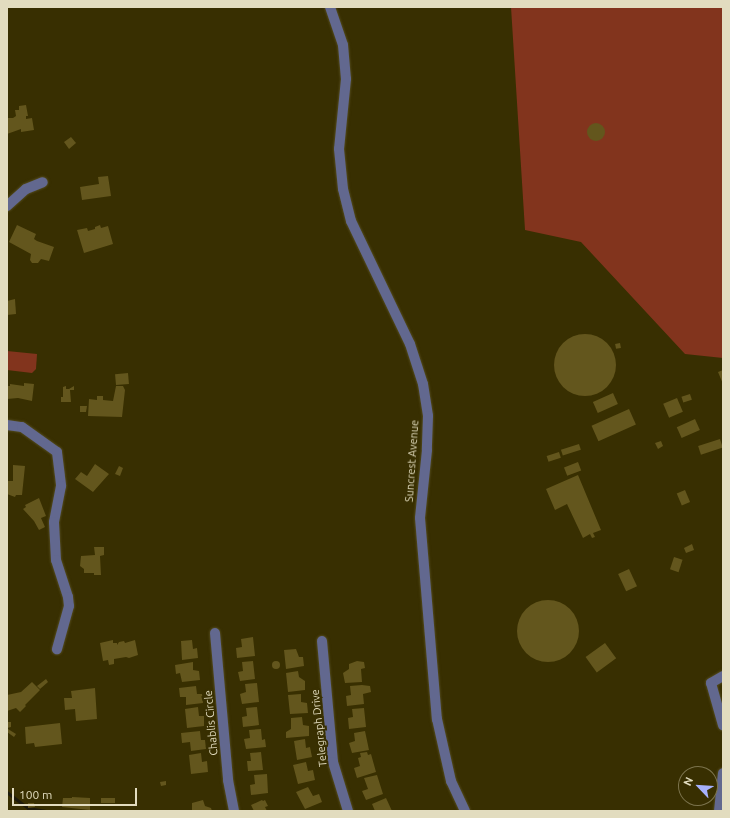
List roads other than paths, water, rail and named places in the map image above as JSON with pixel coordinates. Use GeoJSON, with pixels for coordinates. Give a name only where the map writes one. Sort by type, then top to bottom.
{"type":"FeatureCollection","features":[{"type":"Feature","properties":{"kind":"street","name":"Suncrest Avenue"},"geometry":{"type":"LineString","coordinates":[[330,7],[343,45],[346,79],[339,149],[343,189],[351,221],[410,344],[423,384],[428,416],[428,450],[420,518],[437,719],[451,781],[465,811]]}},
{"type":"Feature","properties":{"kind":"street"},"geometry":{"type":"LineString","coordinates":[[7,206],[26,189],[43,182]]}},
{"type":"Feature","properties":{"kind":"street"},"geometry":{"type":"LineString","coordinates":[[7,425],[22,427],[57,452],[61,486],[54,522],[56,560],[68,597],[69,606],[57,649]]}},
{"type":"Feature","properties":{"kind":"street","name":"Chablis Circle"},"geometry":{"type":"LineString","coordinates":[[215,633],[228,780],[234,811]]}},
{"type":"Feature","properties":{"kind":"street","name":"Telegraph Drive"},"geometry":{"type":"LineString","coordinates":[[322,641],[333,762],[348,811]]}},
{"type":"Feature","properties":{"kind":"street"},"geometry":{"type":"LineString","coordinates":[[723,676],[711,683],[723,725]]}},
{"type":"Feature","properties":{"kind":"street"},"geometry":{"type":"LineString","coordinates":[[719,811],[723,773]]}},
{"type":"Feature","properties":{"kind":"waterway"},"geometry":{"type":"LineString","coordinates":[[7,792],[28,808],[46,811]]}}]}
